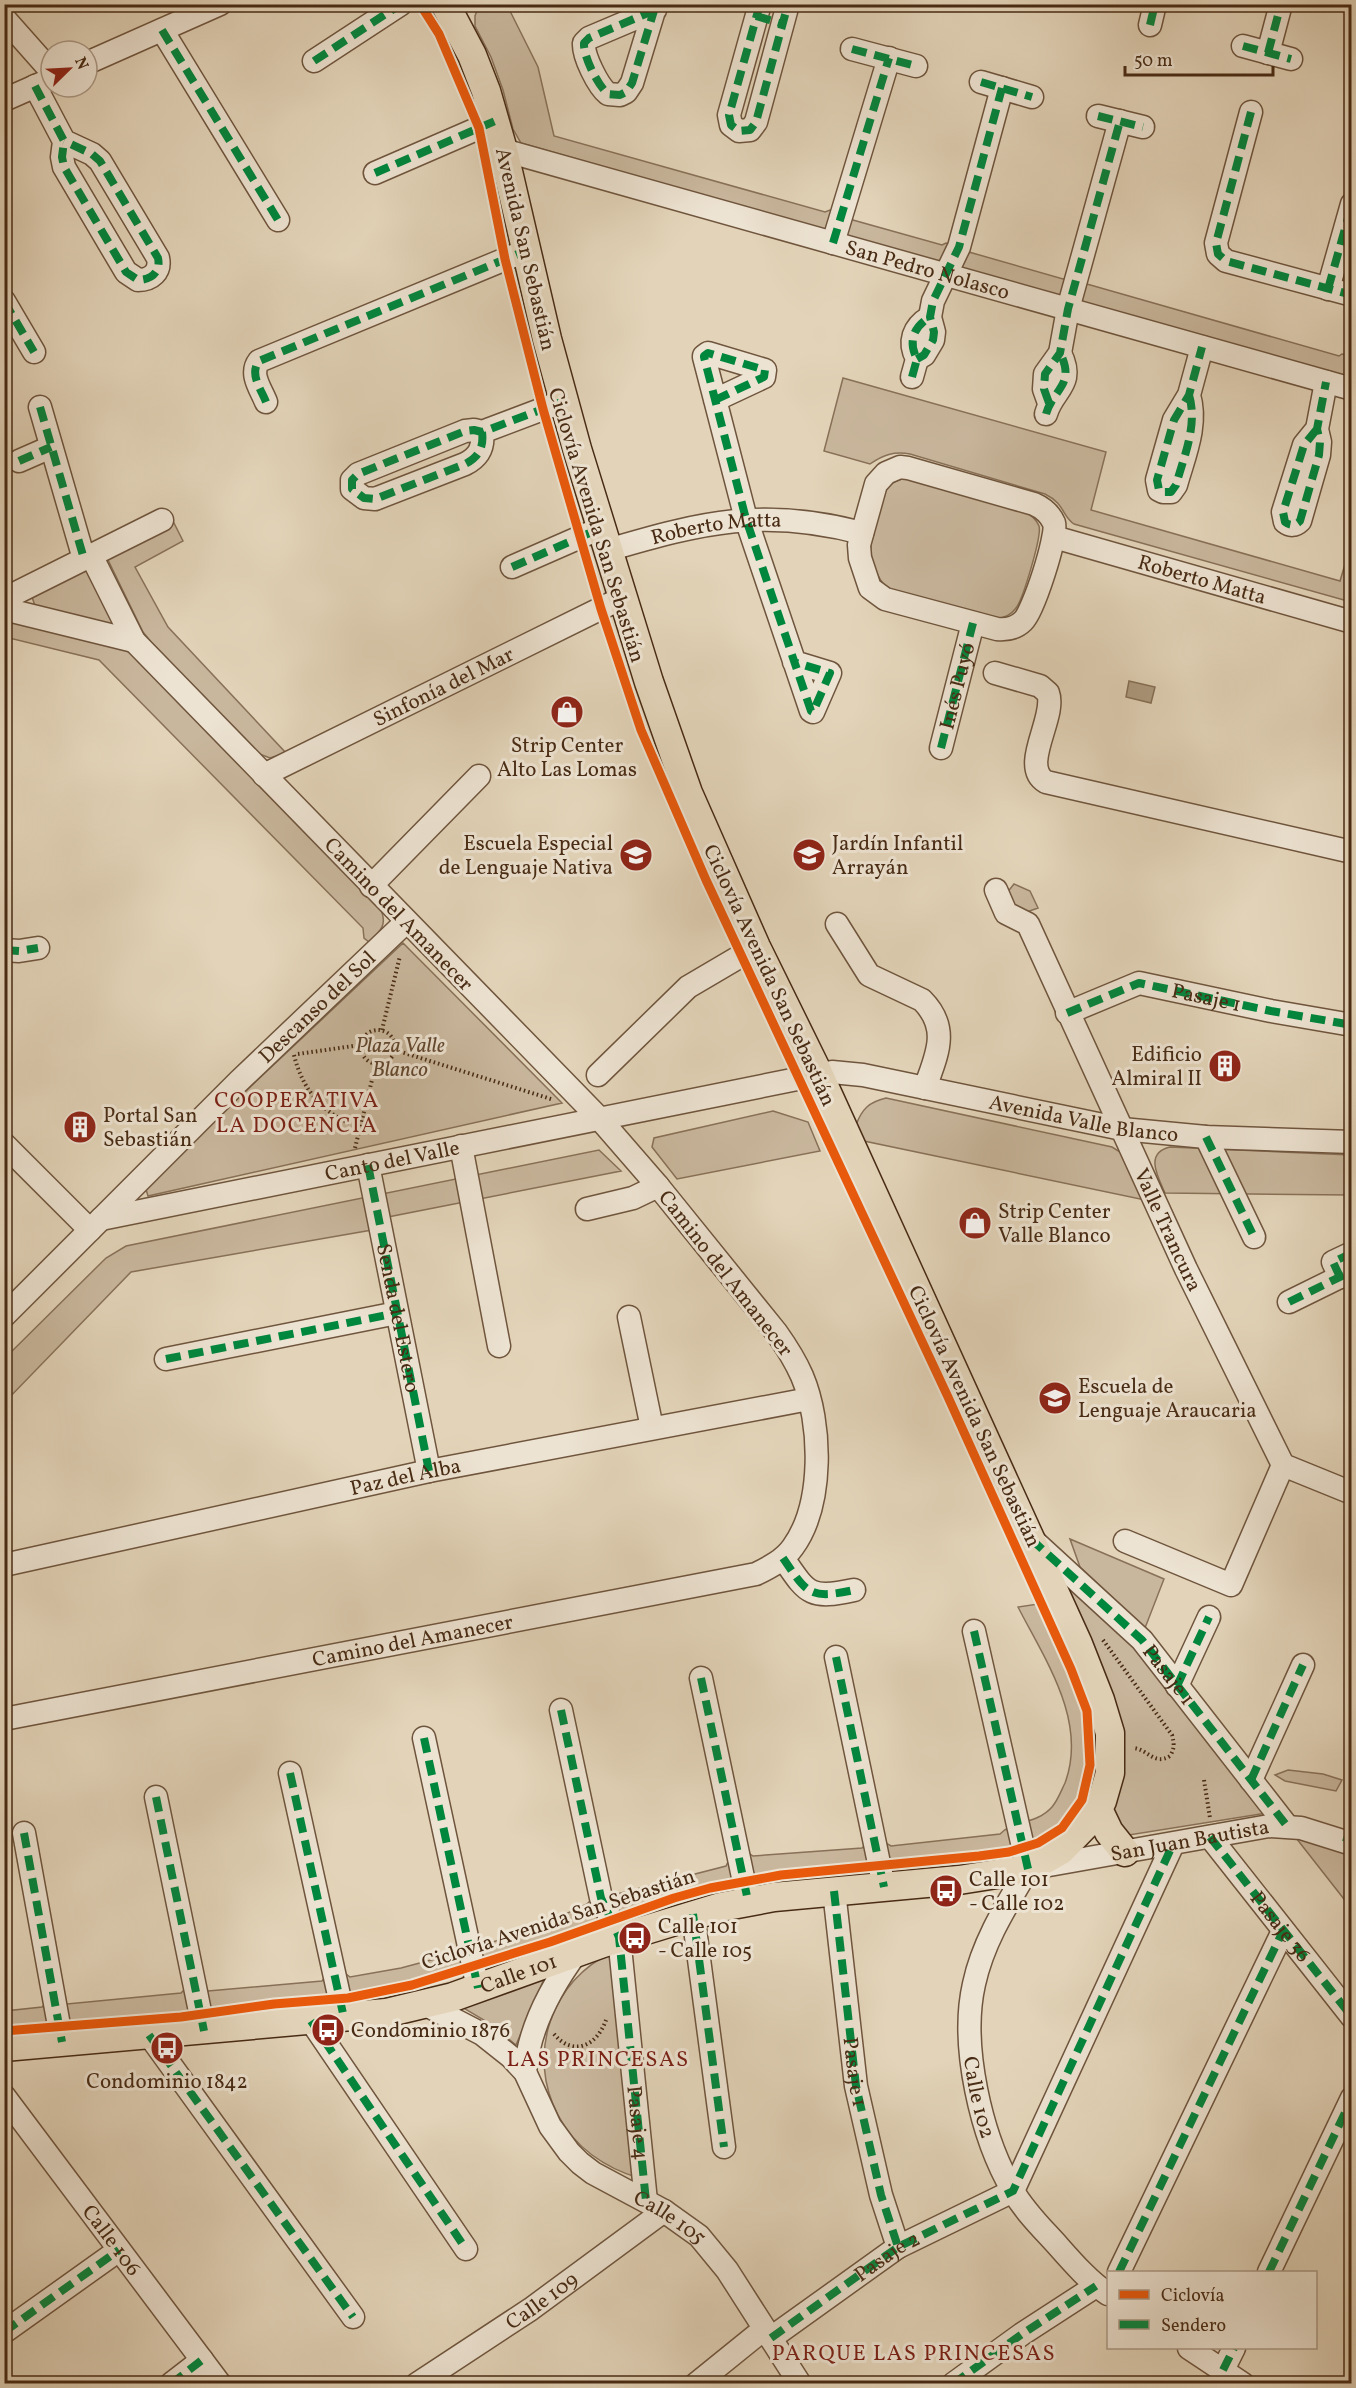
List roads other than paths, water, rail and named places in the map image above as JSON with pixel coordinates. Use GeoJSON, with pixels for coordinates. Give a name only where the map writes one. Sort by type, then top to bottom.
{"type":"FeatureCollection","features":[{"type":"Feature","properties":{"kind":"main road","name":"Avenida San Sebastián"},"geometry":{"type":"LineString","coordinates":[[445,4],[472,55],[495,121],[525,251],[564,401],[622,598],[688,793],[756,947],[818,1074],[1031,1539],[1078,1644],[1100,1700],[1110,1733],[1112,1760],[1106,1792],[1098,1809],[1074,1838],[1060,1850],[1028,1869]]}},
{"type":"Feature","properties":{"kind":"main road"},"geometry":{"type":"LineString","coordinates":[[1098,1809],[1109,1832],[1125,1852]]}},
{"type":"Feature","properties":{"kind":"main road","name":"Calle 101"},"geometry":{"type":"LineString","coordinates":[[15,2046],[204,2031],[386,2013],[426,2005],[619,1937],[693,1914],[748,1901],[959,1880],[1028,1869]]}},
{"type":"Feature","properties":{"kind":"street"},"geometry":{"type":"LineString","coordinates":[[99,58],[220,4]]}},
{"type":"Feature","properties":{"kind":"street"},"geometry":{"type":"LineString","coordinates":[[314,61],[401,4]]}},
{"type":"Feature","properties":{"kind":"street"},"geometry":{"type":"LineString","coordinates":[[1268,52],[1281,4]]}},
{"type":"Feature","properties":{"kind":"street"},"geometry":{"type":"LineString","coordinates":[[758,10],[786,14],[756,122],[750,130],[739,131],[731,125],[729,115],[758,10]]}},
{"type":"Feature","properties":{"kind":"street"},"geometry":{"type":"LineString","coordinates":[[4,18],[39,69]]}},
{"type":"Feature","properties":{"kind":"street"},"geometry":{"type":"LineString","coordinates":[[162,30],[278,220]]}},
{"type":"Feature","properties":{"kind":"street"},"geometry":{"type":"LineString","coordinates":[[1243,46],[1291,59]]}},
{"type":"Feature","properties":{"kind":"street"},"geometry":{"type":"LineString","coordinates":[[852,49],[916,66]]}},
{"type":"Feature","properties":{"kind":"street"},"geometry":{"type":"LineString","coordinates":[[833,243],[889,58]]}},
{"type":"Feature","properties":{"kind":"street"},"geometry":{"type":"LineString","coordinates":[[4,100],[39,82]]}},
{"type":"Feature","properties":{"kind":"street"},"geometry":{"type":"LineString","coordinates":[[914,368],[913,334],[923,321],[930,317],[933,301],[959,247],[991,85],[1032,97]]}},
{"type":"Feature","properties":{"kind":"street"},"geometry":{"type":"LineString","coordinates":[[52,99],[64,141],[62,157],[64,167],[126,272],[138,280],[152,276],[158,268],[158,258],[100,160],[64,141]]}},
{"type":"Feature","properties":{"kind":"street"},"geometry":{"type":"LineString","coordinates":[[1251,112],[1216,243],[1218,254],[1226,261],[1352,295]]}},
{"type":"Feature","properties":{"kind":"street"},"geometry":{"type":"LineString","coordinates":[[1098,116],[1143,127]]}},
{"type":"Feature","properties":{"kind":"street"},"geometry":{"type":"LineString","coordinates":[[375,173],[495,121]]}},
{"type":"Feature","properties":{"kind":"street"},"geometry":{"type":"LineString","coordinates":[[1048,409],[1064,387],[1066,368],[1060,353],[1068,309],[1120,121]]}},
{"type":"Feature","properties":{"kind":"street","name":"San Pedro Nolasco"},"geometry":{"type":"LineString","coordinates":[[503,150],[1352,389]]}},
{"type":"Feature","properties":{"kind":"street"},"geometry":{"type":"LineString","coordinates":[[1328,289],[1352,204]]}},
{"type":"Feature","properties":{"kind":"street"},"geometry":{"type":"LineString","coordinates":[[266,402],[255,376],[259,362],[525,251]]}},
{"type":"Feature","properties":{"kind":"street"},"geometry":{"type":"LineString","coordinates":[[4,301],[34,352]]}},
{"type":"Feature","properties":{"kind":"street"},"geometry":{"type":"LineString","coordinates":[[1189,395],[1202,347]]}},
{"type":"Feature","properties":{"kind":"street"},"geometry":{"type":"LineString","coordinates":[[1317,429],[1326,382]]}},
{"type":"Feature","properties":{"kind":"street"},"geometry":{"type":"LineString","coordinates":[[715,400],[746,519],[794,662]]}},
{"type":"Feature","properties":{"kind":"street"},"geometry":{"type":"LineString","coordinates":[[482,432],[482,448],[472,460],[465,464],[375,500],[364,498],[352,489],[352,480],[358,474],[465,431],[474,429],[482,432],[564,401]]}},
{"type":"Feature","properties":{"kind":"street","name":"Camino del Amanecer"},"geometry":{"type":"LineString","coordinates":[[4,1719],[741,1578],[763,1571],[783,1558],[793,1547],[801,1532],[813,1493],[817,1454],[814,1416],[792,1355],[658,1186],[599,1118],[401,927],[371,885],[134,641],[87,557],[40,407]]}},
{"type":"Feature","properties":{"kind":"street"},"geometry":{"type":"LineString","coordinates":[[19,460],[51,447]]}},
{"type":"Feature","properties":{"kind":"street"},"geometry":{"type":"LineString","coordinates":[[900,468],[908,468],[1040,507],[1054,523],[1054,537],[1030,611],[1022,622],[1004,630],[877,595],[870,588],[860,558],[859,545],[876,484],[886,473],[900,468]]}},
{"type":"Feature","properties":{"kind":"street","name":"Roberto Matta"},"geometry":{"type":"LineString","coordinates":[[512,567],[605,539],[746,519],[806,521],[862,533]]}},
{"type":"Feature","properties":{"kind":"street"},"geometry":{"type":"LineString","coordinates":[[4,599],[162,520]]}},
{"type":"Feature","properties":{"kind":"street","name":"Roberto Matta"},"geometry":{"type":"LineString","coordinates":[[1054,537],[1352,622]]}},
{"type":"Feature","properties":{"kind":"street","name":"Sinfonía del Mar"},"geometry":{"type":"LineString","coordinates":[[264,775],[622,598]]}},
{"type":"Feature","properties":{"kind":"street"},"geometry":{"type":"LineString","coordinates":[[4,609],[134,641]]}},
{"type":"Feature","properties":{"kind":"street","name":"Inés Puyó"},"geometry":{"type":"LineString","coordinates":[[941,748],[974,623]]}},
{"type":"Feature","properties":{"kind":"street"},"geometry":{"type":"LineString","coordinates":[[995,673],[1040,686],[1048,693],[1050,703],[1036,761],[1039,776],[1046,782],[1352,852]]}},
{"type":"Feature","properties":{"kind":"street"},"geometry":{"type":"LineString","coordinates":[[371,885],[479,776]]}},
{"type":"Feature","properties":{"kind":"street","name":"Valle Trancura"},"geometry":{"type":"LineString","coordinates":[[996,890],[1006,913],[1028,924],[1185,1269],[1283,1466]]}},
{"type":"Feature","properties":{"kind":"street"},"geometry":{"type":"LineString","coordinates":[[837,924],[869,975],[922,1000],[929,1007],[939,1028],[940,1042],[925,1088]]}},
{"type":"Feature","properties":{"kind":"street","name":"Descanso del Sol"},"geometry":{"type":"LineString","coordinates":[[95,1225],[264,1056],[401,927]]}},
{"type":"Feature","properties":{"kind":"street"},"geometry":{"type":"LineString","coordinates":[[598,1076],[688,987],[756,947]]}},
{"type":"Feature","properties":{"kind":"street"},"geometry":{"type":"LineString","coordinates":[[4,950],[19,951],[38,948]]}},
{"type":"Feature","properties":{"kind":"street","name":"Pasaje 1"},"geometry":{"type":"LineString","coordinates":[[1067,1013],[1139,983],[1271,1011],[1352,1025]]}},
{"type":"Feature","properties":{"kind":"street","name":"Avenida Valle Blanco"},"geometry":{"type":"LineString","coordinates":[[818,1074],[845,1072],[863,1075],[1122,1130],[1206,1137],[1352,1142]]}},
{"type":"Feature","properties":{"kind":"street","name":"Canto del Valle"},"geometry":{"type":"LineString","coordinates":[[95,1225],[359,1166],[818,1074]]}},
{"type":"Feature","properties":{"kind":"street"},"geometry":{"type":"LineString","coordinates":[[1206,1137],[1254,1237]]}},
{"type":"Feature","properties":{"kind":"street"},"geometry":{"type":"LineString","coordinates":[[4,1144],[95,1225],[4,1316]]}},
{"type":"Feature","properties":{"kind":"street"},"geometry":{"type":"LineString","coordinates":[[461,1146],[499,1346]]}},
{"type":"Feature","properties":{"kind":"street","name":"Senda del Estero"},"geometry":{"type":"LineString","coordinates":[[359,1166],[397,1313],[429,1471]]}},
{"type":"Feature","properties":{"kind":"street"},"geometry":{"type":"LineString","coordinates":[[587,1209],[633,1198],[658,1186]]}},
{"type":"Feature","properties":{"kind":"street"},"geometry":{"type":"LineString","coordinates":[[1289,1302],[1346,1274],[1333,1262],[1352,1253]]}},
{"type":"Feature","properties":{"kind":"street"},"geometry":{"type":"LineString","coordinates":[[166,1359],[397,1313]]}},
{"type":"Feature","properties":{"kind":"street"},"geometry":{"type":"LineString","coordinates":[[629,1317],[652,1428]]}},
{"type":"Feature","properties":{"kind":"street","name":"Paz del Alba"},"geometry":{"type":"LineString","coordinates":[[4,1565],[429,1471],[809,1399]]}},
{"type":"Feature","properties":{"kind":"street"},"geometry":{"type":"LineString","coordinates":[[1125,1541],[1231,1585],[1283,1466],[1352,1493]]}},
{"type":"Feature","properties":{"kind":"street","name":"Pasaje 1"},"geometry":{"type":"LineString","coordinates":[[1031,1539],[1142,1640],[1287,1826]]}},
{"type":"Feature","properties":{"kind":"street"},"geometry":{"type":"LineString","coordinates":[[783,1558],[800,1582],[811,1592],[822,1595],[854,1590]]}},
{"type":"Feature","properties":{"kind":"street"},"geometry":{"type":"LineString","coordinates":[[1177,1686],[1209,1617]]}},
{"type":"Feature","properties":{"kind":"street"},"geometry":{"type":"LineString","coordinates":[[974,1631],[1028,1869]]}},
{"type":"Feature","properties":{"kind":"street"},"geometry":{"type":"LineString","coordinates":[[836,1658],[884,1887]]}},
{"type":"Feature","properties":{"kind":"street"},"geometry":{"type":"LineString","coordinates":[[1251,1780],[1303,1665]]}},
{"type":"Feature","properties":{"kind":"street"},"geometry":{"type":"LineString","coordinates":[[701,1678],[748,1901]]}},
{"type":"Feature","properties":{"kind":"street","name":"Pasaje 4"},"geometry":{"type":"LineString","coordinates":[[561,1710],[601,1898],[619,1937],[655,2206]]}},
{"type":"Feature","properties":{"kind":"street"},"geometry":{"type":"LineString","coordinates":[[424,1738],[478,1988]]}},
{"type":"Feature","properties":{"kind":"street"},"geometry":{"type":"LineString","coordinates":[[290,1773],[344,2018]]}},
{"type":"Feature","properties":{"kind":"street"},"geometry":{"type":"LineString","coordinates":[[156,1797],[204,2031]]}},
{"type":"Feature","properties":{"kind":"street","name":"San Juan Bautista"},"geometry":{"type":"LineString","coordinates":[[1028,1869],[1173,1844],[1210,1830],[1287,1826],[1350,1836]]}},
{"type":"Feature","properties":{"kind":"street","name":"Pasaje 36"},"geometry":{"type":"LineString","coordinates":[[1210,1830],[1283,1930],[1352,2017]]}},
{"type":"Feature","properties":{"kind":"street"},"geometry":{"type":"LineString","coordinates":[[24,1833],[62,2042]]}},
{"type":"Feature","properties":{"kind":"street"},"geometry":{"type":"LineString","coordinates":[[1013,2191],[1173,1844]]}},
{"type":"Feature","properties":{"kind":"street","name":"Calle 102"},"geometry":{"type":"LineString","coordinates":[[1028,1869],[989,1940],[974,1984],[970,2006],[970,2040],[980,2105],[992,2144],[1013,2191],[1042,2228],[1102,2290]]}},
{"type":"Feature","properties":{"kind":"street","name":"Pasaje 1"},"geometry":{"type":"LineString","coordinates":[[834,1891],[856,2086],[879,2185],[898,2247]]}},
{"type":"Feature","properties":{"kind":"street"},"geometry":{"type":"LineString","coordinates":[[693,1914],[724,2147]]}},
{"type":"Feature","properties":{"kind":"street"},"geometry":{"type":"LineString","coordinates":[[1119,2271],[1283,1930]]}},
{"type":"Feature","properties":{"kind":"street"},"geometry":{"type":"LineString","coordinates":[[525,2072],[531,2039],[543,2009],[564,1970],[577,1952]]}},
{"type":"Feature","properties":{"kind":"street","name":"Calle 105"},"geometry":{"type":"LineString","coordinates":[[426,2005],[482,2034],[505,2051],[525,2072],[550,2126],[569,2152],[593,2173],[655,2206],[699,2236],[713,2251],[800,2384]]}},
{"type":"Feature","properties":{"kind":"street"},"geometry":{"type":"LineString","coordinates":[[311,2021],[466,2249]]}},
{"type":"Feature","properties":{"kind":"street"},"geometry":{"type":"LineString","coordinates":[[149,2035],[353,2317]]}},
{"type":"Feature","properties":{"kind":"street"},"geometry":{"type":"LineString","coordinates":[[4,2066],[17,2051],[15,2046]]}},
{"type":"Feature","properties":{"kind":"street","name":"Calle 106"},"geometry":{"type":"LineString","coordinates":[[4,2096],[220,2384]]}},
{"type":"Feature","properties":{"kind":"street"},"geometry":{"type":"LineString","coordinates":[[1269,2271],[1352,2098]]}},
{"type":"Feature","properties":{"kind":"street","name":"Pasaje 2"},"geometry":{"type":"LineString","coordinates":[[696,2384],[898,2247],[1013,2191]]}},
{"type":"Feature","properties":{"kind":"street","name":"Calle 109"},"geometry":{"type":"LineString","coordinates":[[417,2384],[531,2309],[655,2206]]}},
{"type":"Feature","properties":{"kind":"street"},"geometry":{"type":"LineString","coordinates":[[4,2332],[119,2250]]}},
{"type":"Feature","properties":{"kind":"street"},"geometry":{"type":"LineString","coordinates":[[953,2384],[1022,2334],[1102,2290]]}},
{"type":"Feature","properties":{"kind":"street"},"geometry":{"type":"LineString","coordinates":[[1191,2349],[1243,2384]]}},
{"type":"Feature","properties":{"kind":"street"},"geometry":{"type":"LineString","coordinates":[[1223,2370],[1234,2349]]}},
{"type":"Feature","properties":{"kind":"street"},"geometry":{"type":"LineString","coordinates":[[171,2384],[202,2360]]}},
{"type":"Feature","properties":{"kind":"place","name":"Strip Center Alto Las Lomas"},"geometry":{"type":"Point","coordinates":[567,712]}},
{"type":"Feature","properties":{"kind":"place","name":"Escuela Especial de Lenguaje Nativa"},"geometry":{"type":"Point","coordinates":[636,855]}},
{"type":"Feature","properties":{"kind":"place","name":"Jardín Infantil Arrayán"},"geometry":{"type":"Point","coordinates":[809,855]}},
{"type":"Feature","properties":{"kind":"place","name":"Edificio Almiral II"},"geometry":{"type":"Point","coordinates":[1225,1066]}},
{"type":"Feature","properties":{"kind":"place","name":"Portal San Sebastián"},"geometry":{"type":"Point","coordinates":[80,1127]}},
{"type":"Feature","properties":{"kind":"place","name":"Strip Center Valle Blanco"},"geometry":{"type":"Point","coordinates":[975,1223]}},
{"type":"Feature","properties":{"kind":"place","name":"Escuela de Lenguaje Araucaria"},"geometry":{"type":"Point","coordinates":[1055,1398]}},
{"type":"Feature","properties":{"kind":"place","name":"Calle 101 - Calle 102"},"geometry":{"type":"Point","coordinates":[946,1891]}},
{"type":"Feature","properties":{"kind":"place","name":"Calle 101 - Calle 105"},"geometry":{"type":"Point","coordinates":[635,1938]}},
{"type":"Feature","properties":{"kind":"place","name":"Condominio 1876"},"geometry":{"type":"Point","coordinates":[328,2030]}},
{"type":"Feature","properties":{"kind":"place","name":"Condominio 1842"},"geometry":{"type":"Point","coordinates":[167,2048]}},
{"type":"Feature","properties":{"kind":"district","name":"COOPERATIVA LA DOCENCIA"},"geometry":{"type":"Point","coordinates":[297,1112]}},
{"type":"Feature","properties":{"kind":"district","name":"LAS PRINCESAS"},"geometry":{"type":"Point","coordinates":[598,2058]}},
{"type":"Feature","properties":{"kind":"district","name":"PARQUE LAS PRINCESAS"},"geometry":{"type":"Point","coordinates":[914,2352]}},
{"type":"Feature","properties":{"kind":"park label","name":"Plaza Valle Blanco"},"geometry":{"type":"Point","coordinates":[400,1057]}}]}
